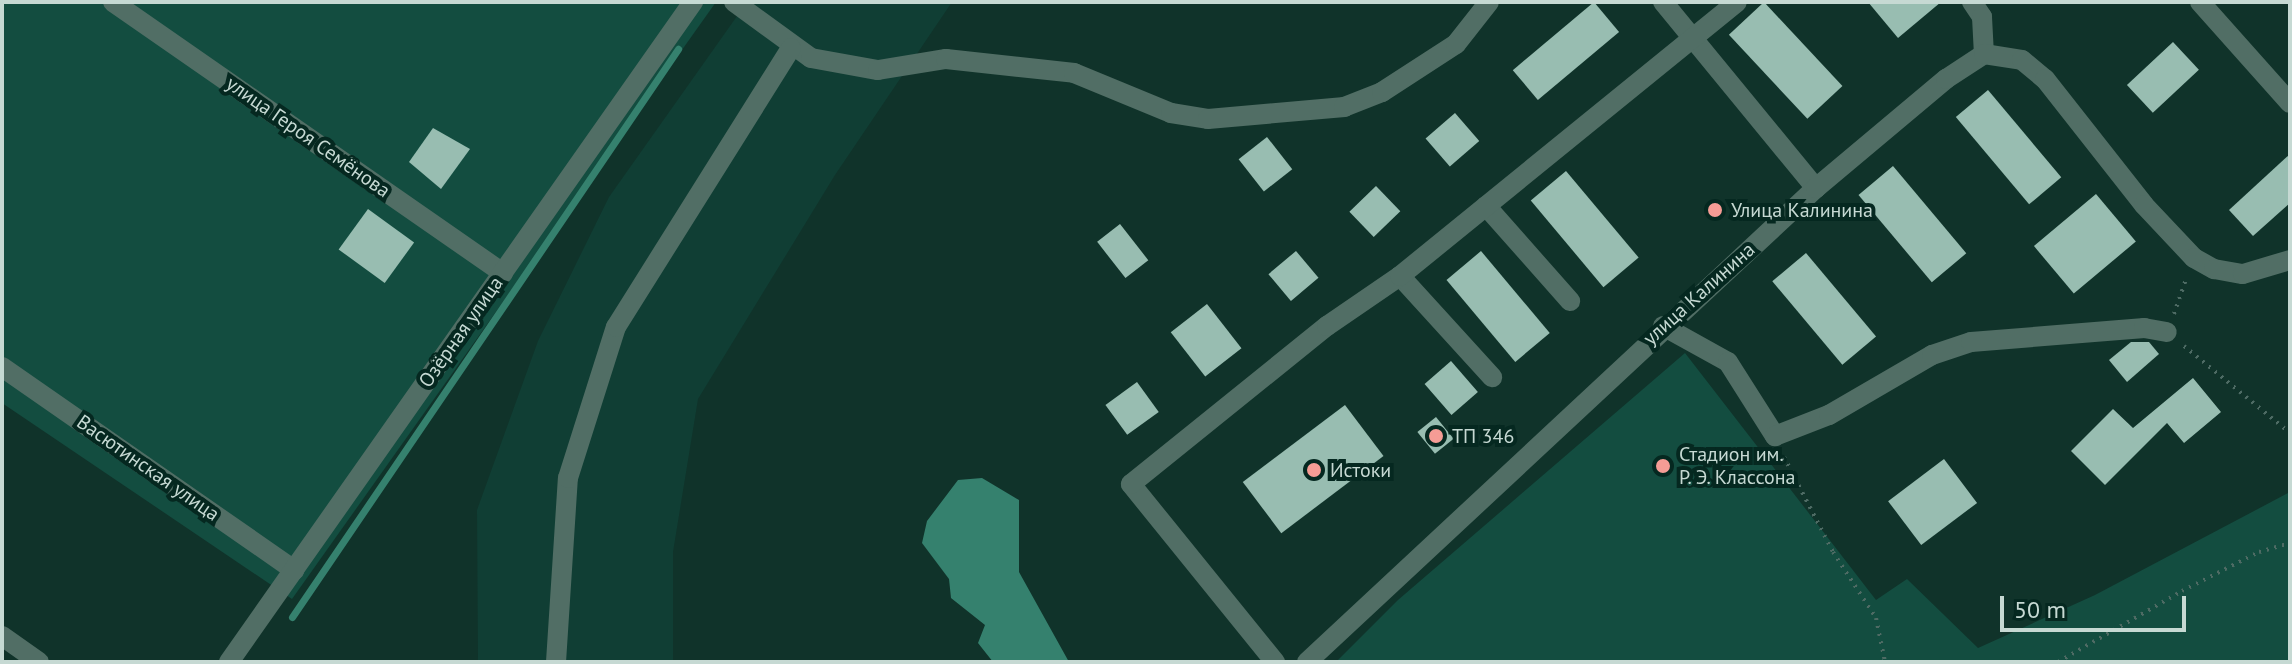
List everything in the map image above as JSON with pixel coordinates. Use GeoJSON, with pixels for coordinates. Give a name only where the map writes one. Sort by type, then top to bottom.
{"type":"FeatureCollection","features":[{"type":"Feature","properties":{"kind":"street","name":"улица Героя Семёнова"},"geometry":{"type":"LineString","coordinates":[[113,2],[503,273]]}},
{"type":"Feature","properties":{"kind":"street","name":"Озёрная улица"},"geometry":{"type":"LineString","coordinates":[[229,662],[693,2]]}},
{"type":"Feature","properties":{"kind":"street"},"geometry":{"type":"LineString","coordinates":[[734,2],[791,48],[811,58],[878,70],[946,59],[1074,73],[1171,113],[1208,119],[1344,107],[1382,92],[1456,44],[1489,2]]}},
{"type":"Feature","properties":{"kind":"street"},"geometry":{"type":"LineString","coordinates":[[1663,2],[1816,188]]}},
{"type":"Feature","properties":{"kind":"street"},"geometry":{"type":"LineString","coordinates":[[1275,662],[1131,484],[1327,326],[1400,276],[1737,2]]}},
{"type":"Feature","properties":{"kind":"street"},"geometry":{"type":"LineString","coordinates":[[1972,2],[1982,17],[1984,54],[2022,60],[2045,79],[2144,205],[2194,258],[2214,269],[2243,274],[2290,260]]}},
{"type":"Feature","properties":{"kind":"street"},"geometry":{"type":"LineString","coordinates":[[2200,2],[2290,103]]}},
{"type":"Feature","properties":{"kind":"street"},"geometry":{"type":"LineString","coordinates":[[556,662],[568,478],[616,327],[791,48]]}},
{"type":"Feature","properties":{"kind":"street","name":"улица Калинина"},"geometry":{"type":"LineString","coordinates":[[1307,662],[1663,326],[1816,188],[1946,79],[1984,54]]}},
{"type":"Feature","properties":{"kind":"street"},"geometry":{"type":"LineString","coordinates":[[1486,206],[1570,301]]}},
{"type":"Feature","properties":{"kind":"street"},"geometry":{"type":"LineString","coordinates":[[1400,276],[1492,377]]}},
{"type":"Feature","properties":{"kind":"street"},"geometry":{"type":"LineString","coordinates":[[1663,326],[1728,362],[1775,436],[1829,415],[1932,355],[1971,342],[2144,328],[2167,332]]}},
{"type":"Feature","properties":{"kind":"street","name":"Васютинская улица"},"geometry":{"type":"LineString","coordinates":[[2,367],[294,570]]}},
{"type":"Feature","properties":{"kind":"street"},"geometry":{"type":"LineString","coordinates":[[2,636],[39,662]]}},
{"type":"Feature","properties":{"kind":"path"},"geometry":{"type":"LineString","coordinates":[[2194,258],[2167,332],[2290,433]]}},
{"type":"Feature","properties":{"kind":"path"},"geometry":{"type":"LineString","coordinates":[[1775,436],[1833,552],[1876,618],[1885,662]]}},
{"type":"Feature","properties":{"kind":"path"},"geometry":{"type":"LineString","coordinates":[[2058,662],[2182,591],[2259,552],[2290,543]]}},
{"type":"Feature","properties":{"kind":"shaded area"},"geometry":{"type":"Polygon","coordinates":[[[2,2],[716,2],[292,599],[2,403],[2,2]]]}},
{"type":"Feature","properties":{"kind":"shaded area"},"geometry":{"type":"Polygon","coordinates":[[[747,2],[952,2],[835,175],[698,399],[673,552],[673,662],[478,662],[477,510],[538,341],[609,197],[747,2]]]}},
{"type":"Feature","properties":{"kind":"shaded area","name":"Стадион им. Р. Э. Классона"},"geometry":{"type":"Polygon","coordinates":[[[1685,353],[1876,600],[1907,579],[1978,648],[2095,595],[2290,492],[2290,662],[1336,662],[1398,600],[1685,353]]]}},
{"type":"Feature","properties":{"kind":"shaded area"},"geometry":{"type":"Polygon","coordinates":[[[982,478],[1019,500],[1019,572],[1069,662],[993,662],[978,643],[985,625],[951,598],[949,579],[922,543],[927,521],[958,480],[982,478]]]}},
{"type":"Feature","properties":{"kind":"building"},"geometry":{"type":"Polygon","coordinates":[[[1594,2],[1619,32],[1538,100],[1513,70],[1594,2]]]}},
{"type":"Feature","properties":{"kind":"building"},"geometry":{"type":"Polygon","coordinates":[[[1764,2],[1842,86],[1807,119],[1729,35],[1764,2]]]}},
{"type":"Feature","properties":{"kind":"building"},"geometry":{"type":"Polygon","coordinates":[[[1868,2],[1941,2],[1898,38],[1868,2]]]}},
{"type":"Feature","properties":{"kind":"building"},"geometry":{"type":"Polygon","coordinates":[[[2173,42],[2199,70],[2153,113],[2127,85],[2173,42]]]}},
{"type":"Feature","properties":{"kind":"building"},"geometry":{"type":"Polygon","coordinates":[[[1988,90],[2061,177],[2029,204],[1956,117],[1988,90]]]}},
{"type":"Feature","properties":{"kind":"building"},"geometry":{"type":"Polygon","coordinates":[[[1455,113],[1479,141],[1450,167],[1426,139],[1455,113]]]}},
{"type":"Feature","properties":{"kind":"building"},"geometry":{"type":"Polygon","coordinates":[[[433,128],[470,149],[441,189],[409,162],[433,128]]]}},
{"type":"Feature","properties":{"kind":"building"},"geometry":{"type":"Polygon","coordinates":[[[1267,137],[1292,169],[1264,191],[1239,159],[1267,137]]]}},
{"type":"Feature","properties":{"kind":"building"},"geometry":{"type":"Polygon","coordinates":[[[2290,154],[2290,203],[2253,236],[2229,210],[2290,154]]]}},
{"type":"Feature","properties":{"kind":"building"},"geometry":{"type":"Polygon","coordinates":[[[1893,166],[1966,253],[1932,282],[1859,195],[1893,166]]]}},
{"type":"Feature","properties":{"kind":"building"},"geometry":{"type":"Polygon","coordinates":[[[1566,171],[1639,258],[1603,287],[1531,201],[1566,171]]]}},
{"type":"Feature","properties":{"kind":"building"},"geometry":{"type":"Polygon","coordinates":[[[1376,186],[1400,211],[1374,237],[1349,212],[1376,186]]]}},
{"type":"Feature","properties":{"kind":"building"},"geometry":{"type":"Polygon","coordinates":[[[2096,194],[2136,241],[2074,294],[2034,246],[2096,194]]]}},
{"type":"Feature","properties":{"kind":"building"},"geometry":{"type":"Polygon","coordinates":[[[368,209],[414,243],[385,283],[339,249],[368,209]]]}},
{"type":"Feature","properties":{"kind":"building"},"geometry":{"type":"Polygon","coordinates":[[[1120,224],[1148,260],[1125,278],[1097,242],[1120,224]]]}},
{"type":"Feature","properties":{"kind":"building"},"geometry":{"type":"Polygon","coordinates":[[[1296,251],[1318,278],[1291,301],[1268,274],[1296,251]]]}},
{"type":"Feature","properties":{"kind":"building"},"geometry":{"type":"Polygon","coordinates":[[[1481,251],[1550,333],[1515,362],[1447,280],[1481,251]]]}},
{"type":"Feature","properties":{"kind":"building"},"geometry":{"type":"Polygon","coordinates":[[[1806,253],[1876,336],[1842,365],[1772,281],[1806,253]]]}},
{"type":"Feature","properties":{"kind":"building"},"geometry":{"type":"Polygon","coordinates":[[[1207,304],[1241,348],[1205,376],[1171,332],[1207,304]]]}},
{"type":"Feature","properties":{"kind":"building"},"geometry":{"type":"Polygon","coordinates":[[[2131,342],[2149,342],[2159,354],[2127,382],[2109,360],[2131,342]]]}},
{"type":"Feature","properties":{"kind":"building"},"geometry":{"type":"Polygon","coordinates":[[[1451,361],[1478,392],[1451,415],[1425,384],[1451,361]]]}},
{"type":"Feature","properties":{"kind":"building"},"geometry":{"type":"Polygon","coordinates":[[[2193,378],[2221,412],[2184,443],[2167,423],[2105,485],[2071,451],[2113,409],[2133,428],[2193,378]]]}},
{"type":"Feature","properties":{"kind":"building"},"geometry":{"type":"Polygon","coordinates":[[[1137,382],[1159,412],[1127,435],[1105,405],[1137,382]]]}},
{"type":"Feature","properties":{"kind":"building","name":"Истоки"},"geometry":{"type":"Polygon","coordinates":[[[1345,405],[1384,456],[1281,533],[1243,482],[1345,405]]]}},
{"type":"Feature","properties":{"kind":"building","name":"ТП 346"},"geometry":{"type":"Polygon","coordinates":[[[1436,417],[1454,439],[1435,454],[1417,432],[1436,417]]]}},
{"type":"Feature","properties":{"kind":"building"},"geometry":{"type":"Polygon","coordinates":[[[1944,459],[1977,503],[1921,545],[1888,501],[1944,459]]]}},
{"type":"Feature","properties":{"kind":"waterway"},"geometry":{"type":"LineString","coordinates":[[292,617],[678,49]]}},
{"type":"Feature","properties":{"kind":"place","name":"Улица Калинина"},"geometry":{"type":"Point","coordinates":[1715,210]}},
{"type":"Feature","properties":{"kind":"place","name":"ТП 346"},"geometry":{"type":"Point","coordinates":[1436,436]}},
{"type":"Feature","properties":{"kind":"place","name":"Стадион им. Р. Э. Классона"},"geometry":{"type":"Point","coordinates":[1663,466]}},
{"type":"Feature","properties":{"kind":"place","name":"Истоки"},"geometry":{"type":"Point","coordinates":[1314,470]}}]}
